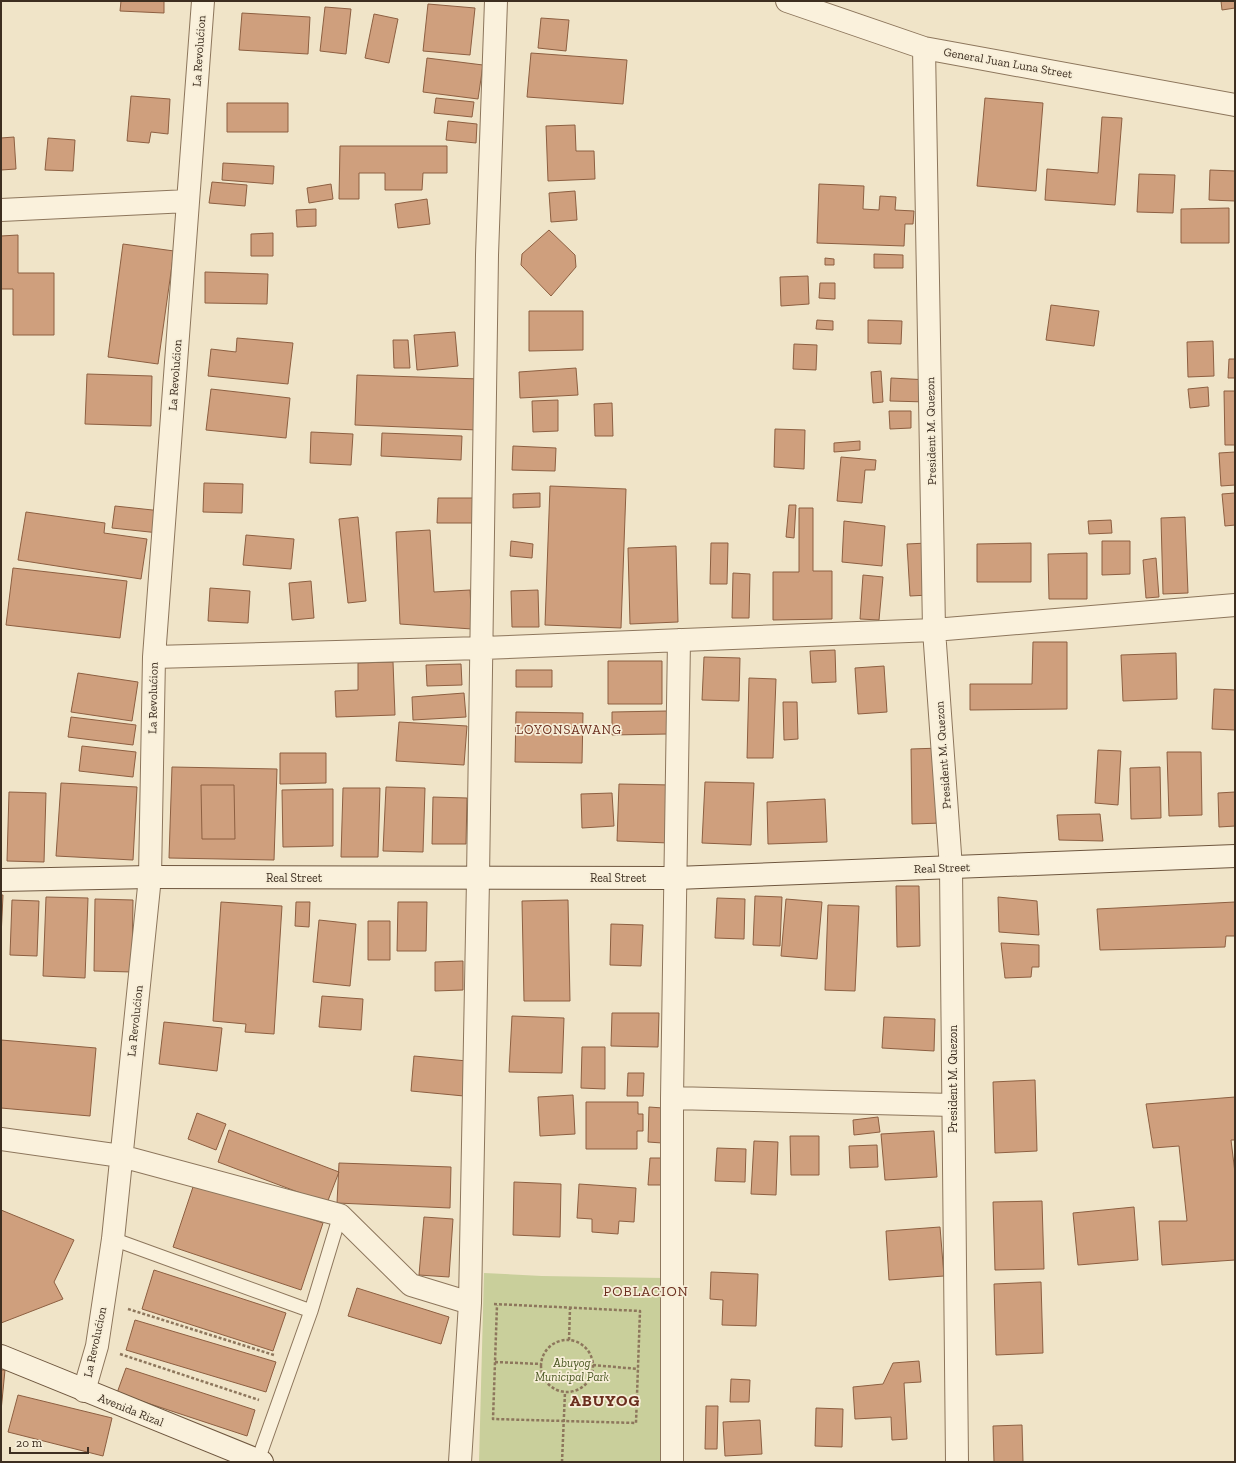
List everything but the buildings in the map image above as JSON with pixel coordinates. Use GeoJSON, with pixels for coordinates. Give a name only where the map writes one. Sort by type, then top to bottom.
{"type":"FeatureCollection","features":[{"type":"Feature","properties":{"kind":"street","name":"La Revolućion"},"geometry":{"type":"LineString","coordinates":[[84,1392],[97,1346],[113,1239],[150,877],[154,657],[203,1]]}},
{"type":"Feature","properties":{"kind":"street"},"geometry":{"type":"LineString","coordinates":[[460,1462],[470,1303],[482,648],[487,255],[496,1]]}},
{"type":"Feature","properties":{"kind":"street","name":"General Juan Luna Street"},"geometry":{"type":"LineString","coordinates":[[787,1],[924,48],[1235,105]]}},
{"type":"Feature","properties":{"kind":"street","name":"President M. Quezon"},"geometry":{"type":"LineString","coordinates":[[924,48],[934,630],[951,868],[957,1462]]}},
{"type":"Feature","properties":{"kind":"street"},"geometry":{"type":"LineString","coordinates":[[1,210],[188,200]]}},
{"type":"Feature","properties":{"kind":"street"},"geometry":{"type":"LineString","coordinates":[[154,657],[482,648],[934,630],[1235,605]]}},
{"type":"Feature","properties":{"kind":"street"},"geometry":{"type":"LineString","coordinates":[[672,1462],[672,1098],[679,640]]}},
{"type":"Feature","properties":{"kind":"street","name":"Real Street"},"geometry":{"type":"LineString","coordinates":[[1,880],[150,877],[478,879],[676,878],[1235,856]]}},
{"type":"Feature","properties":{"kind":"street"},"geometry":{"type":"LineString","coordinates":[[672,1098],[953,1105]]}},
{"type":"Feature","properties":{"kind":"street"},"geometry":{"type":"LineString","coordinates":[[1,1138],[121,1156],[340,1215],[411,1285],[470,1303]]}},
{"type":"Feature","properties":{"kind":"street","name":"Avenida Rizal"},"geometry":{"type":"LineString","coordinates":[[1,1356],[84,1392],[260,1461]]}},
{"type":"Feature","properties":{"kind":"lane"},"geometry":{"type":"LineString","coordinates":[[260,1461],[277,1406],[312,1311],[340,1215]]}},
{"type":"Feature","properties":{"kind":"lane"},"geometry":{"type":"LineString","coordinates":[[113,1239],[312,1311]]}},
{"type":"Feature","properties":{"kind":"path"},"geometry":{"type":"LineString","coordinates":[[104,1302],[293,1361]]}},
{"type":"Feature","properties":{"kind":"path"},"geometry":{"type":"LineString","coordinates":[[470,1303],[640,1311],[636,1423],[493,1419],[497,1305]]}},
{"type":"Feature","properties":{"kind":"path"},"geometry":{"type":"LineString","coordinates":[[569,1340],[570,1308]]}},
{"type":"Feature","properties":{"kind":"path"},"geometry":{"type":"LineString","coordinates":[[569,1340],[583,1346],[591,1355],[593,1365],[591,1376],[587,1383],[576,1391],[565,1392],[553,1388],[546,1381],[542,1374],[542,1364],[549,1347],[559,1342],[569,1340]]}},
{"type":"Feature","properties":{"kind":"path"},"geometry":{"type":"LineString","coordinates":[[97,1346],[277,1406]]}},
{"type":"Feature","properties":{"kind":"path"},"geometry":{"type":"LineString","coordinates":[[495,1362],[542,1364]]}},
{"type":"Feature","properties":{"kind":"path"},"geometry":{"type":"LineString","coordinates":[[593,1365],[638,1369]]}},
{"type":"Feature","properties":{"kind":"path"},"geometry":{"type":"LineString","coordinates":[[562,1462],[565,1421],[565,1392]]}},
{"type":"Feature","properties":{"kind":"green space","name":"Abuyog Municipal Park"},"geometry":{"type":"Polygon","coordinates":[[[484,1273],[542,1276],[665,1278],[660,1462],[479,1462],[484,1273]]]}},
{"type":"Feature","properties":{"kind":"district","name":"LOYONSAWANG"},"geometry":{"type":"Point","coordinates":[569,729]}},
{"type":"Feature","properties":{"kind":"district","name":"POBLACION"},"geometry":{"type":"Point","coordinates":[646,1291]}},
{"type":"Feature","properties":{"kind":"district","name":"ABUYOG"},"geometry":{"type":"Point","coordinates":[605,1400]}}]}
